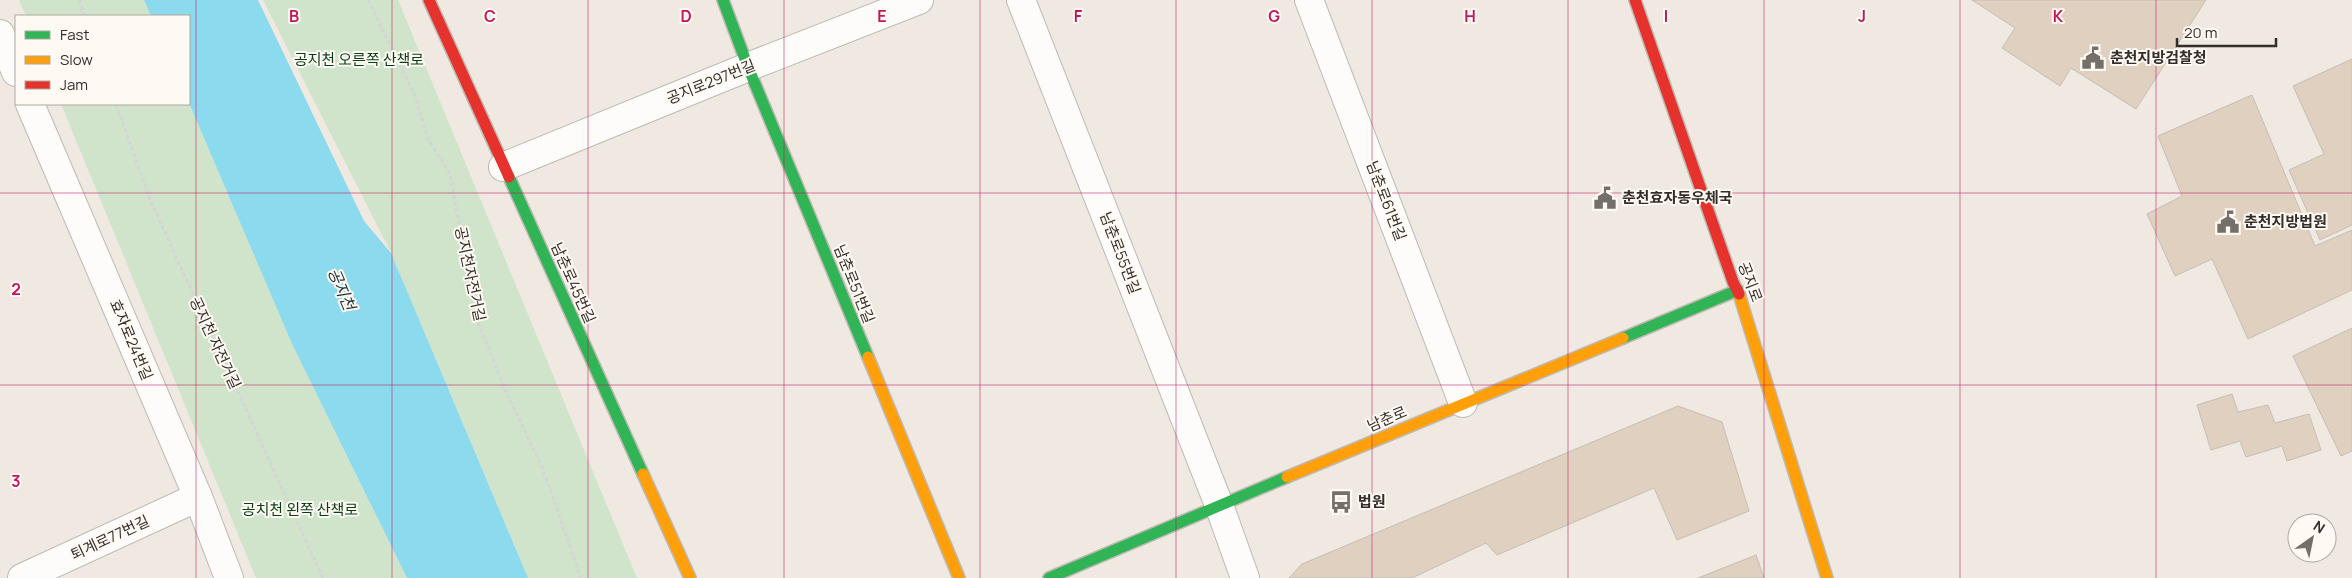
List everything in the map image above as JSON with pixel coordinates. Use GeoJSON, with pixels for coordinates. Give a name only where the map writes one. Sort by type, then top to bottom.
{"type":"FeatureCollection","features":[{"type":"Feature","properties":{"kind":"street","name":"남춘로45번길"},"geometry":{"type":"LineString","coordinates":[[429,0],[690,578]]}},
{"type":"Feature","properties":{"kind":"street","name":"남춘로51번길"},"geometry":{"type":"LineString","coordinates":[[723,0],[748,67],[959,578]]}},
{"type":"Feature","properties":{"kind":"street","name":"공지로297번길"},"geometry":{"type":"LineString","coordinates":[[504,167],[748,67],[919,0]]}},
{"type":"Feature","properties":{"kind":"street","name":"남춘로55번길"},"geometry":{"type":"LineString","coordinates":[[1021,0],[1219,505],[1245,578]]}},
{"type":"Feature","properties":{"kind":"street","name":"남춘로61번길"},"geometry":{"type":"LineString","coordinates":[[1309,0],[1463,403]]}},
{"type":"Feature","properties":{"kind":"street","name":"공지로"},"geometry":{"type":"LineString","coordinates":[[1635,0],[1733,282],[1738,290],[1812,525],[1826,578]]}},
{"type":"Feature","properties":{"kind":"street"},"geometry":{"type":"LineString","coordinates":[[0,34],[15,70]]}},
{"type":"Feature","properties":{"kind":"street","name":"효자로24번길"},"geometry":{"type":"LineString","coordinates":[[30,105],[198,497],[229,578]]}},
{"type":"Feature","properties":{"kind":"street","name":"남춘로"},"geometry":{"type":"LineString","coordinates":[[1049,578],[1463,403],[1738,290]]}},
{"type":"Feature","properties":{"kind":"street","name":"퇴계로77번길"},"geometry":{"type":"LineString","coordinates":[[22,578],[198,497]]}},
{"type":"Feature","properties":{"kind":"path"},"geometry":{"type":"LineString","coordinates":[[79,0],[85,15]]}},
{"type":"Feature","properties":{"kind":"path","name":"공지천자전거길"},"geometry":{"type":"LineString","coordinates":[[368,0],[415,95],[428,140],[450,174],[478,320],[507,394],[543,469],[581,578]]}},
{"type":"Feature","properties":{"kind":"path","name":"공지천 자전거길"},"geometry":{"type":"LineString","coordinates":[[116,105],[152,204],[323,578]]}},
{"type":"Feature","properties":{"kind":"green space"},"geometry":{"type":"Polygon","coordinates":[[[19,0],[144,0],[151,15],[26,15],[19,0]]]}},
{"type":"Feature","properties":{"kind":"green space","name":"공지천 오른쪽 산책로"},"geometry":{"type":"Polygon","coordinates":[[[263,0],[398,0],[637,578],[528,578],[391,253],[263,0]]]}},
{"type":"Feature","properties":{"kind":"green space","name":"공치천 왼쪽 산책로"},"geometry":{"type":"Polygon","coordinates":[[[61,105],[190,105],[292,344],[407,578],[256,578],[61,105]]]}},
{"type":"Feature","properties":{"kind":"water","name":"공지천"},"geometry":{"type":"Polygon","coordinates":[[[144,0],[258,0],[364,221],[391,253],[528,578],[407,578],[292,344],[190,105],[190,15],[151,15],[144,0]]]}},
{"type":"Feature","properties":{"kind":"building","name":"춘천지방검찰청"},"geometry":{"type":"Polygon","coordinates":[[[1972,0],[2206,0],[2136,109],[2071,68],[2060,86],[2002,48],[2015,28],[1972,0]]]}},
{"type":"Feature","properties":{"kind":"building"},"geometry":{"type":"Polygon","coordinates":[[[2352,59],[2352,225],[2320,240],[2289,170],[2324,154],[2293,86],[2352,59]]]}},
{"type":"Feature","properties":{"kind":"building","name":"춘천지방법원"},"geometry":{"type":"Polygon","coordinates":[[[2252,95],[2315,246],[2352,230],[2352,290],[2248,339],[2212,259],[2175,276],[2147,214],[2182,196],[2158,136],[2252,95]]]}},
{"type":"Feature","properties":{"kind":"building"},"geometry":{"type":"Polygon","coordinates":[[[2352,328],[2352,451],[2341,456],[2293,356],[2352,328]]]}},
{"type":"Feature","properties":{"kind":"building"},"geometry":{"type":"Polygon","coordinates":[[[2232,394],[2238,412],[2268,405],[2275,423],[2309,414],[2321,450],[2287,461],[2282,446],[2246,457],[2240,441],[2211,450],[2197,405],[2232,394]]]}},
{"type":"Feature","properties":{"kind":"building"},"geometry":{"type":"Polygon","coordinates":[[[1678,406],[1722,422],[1749,511],[1677,540],[1654,488],[1497,555],[1486,543],[1412,578],[1289,578],[1302,564],[1678,406]]]}},
{"type":"Feature","properties":{"kind":"building"},"geometry":{"type":"Polygon","coordinates":[[[1756,555],[1764,578],[1698,578],[1756,555]]]}},
{"type":"Feature","properties":{"kind":"traffic: fast"},"geometry":{"type":"LineString","coordinates":[[723,0],[748,67],[868,357]]}},
{"type":"Feature","properties":{"kind":"traffic: fast"},"geometry":{"type":"LineString","coordinates":[[509,177],[643,474]]}},
{"type":"Feature","properties":{"kind":"traffic: fast"},"geometry":{"type":"LineString","coordinates":[[1623,338],[1738,290]]}},
{"type":"Feature","properties":{"kind":"traffic: fast"},"geometry":{"type":"LineString","coordinates":[[1049,578],[1287,477]]}},
{"type":"Feature","properties":{"kind":"traffic: slow"},"geometry":{"type":"LineString","coordinates":[[1739,294],[1827,578]]}},
{"type":"Feature","properties":{"kind":"traffic: slow"},"geometry":{"type":"LineString","coordinates":[[1287,477],[1623,338]]}},
{"type":"Feature","properties":{"kind":"traffic: slow"},"geometry":{"type":"LineString","coordinates":[[868,357],[959,578]]}},
{"type":"Feature","properties":{"kind":"traffic: slow"},"geometry":{"type":"LineString","coordinates":[[643,474],[690,578]]}},
{"type":"Feature","properties":{"kind":"traffic: jam"},"geometry":{"type":"LineString","coordinates":[[429,0],[509,177]]}},
{"type":"Feature","properties":{"kind":"traffic: jam"},"geometry":{"type":"LineString","coordinates":[[1635,0],[1733,282],[1739,294]]}},
{"type":"Feature","properties":{"kind":"place","name":"춘천지방검찰청"},"geometry":{"type":"Point","coordinates":[2093,58]}},
{"type":"Feature","properties":{"kind":"place","name":"춘천효자동우체국"},"geometry":{"type":"Point","coordinates":[1605,198]}},
{"type":"Feature","properties":{"kind":"place","name":"춘천지방법원"},"geometry":{"type":"Point","coordinates":[2228,222]}},
{"type":"Feature","properties":{"kind":"place","name":"법원"},"geometry":{"type":"Point","coordinates":[1341,502]}}]}
